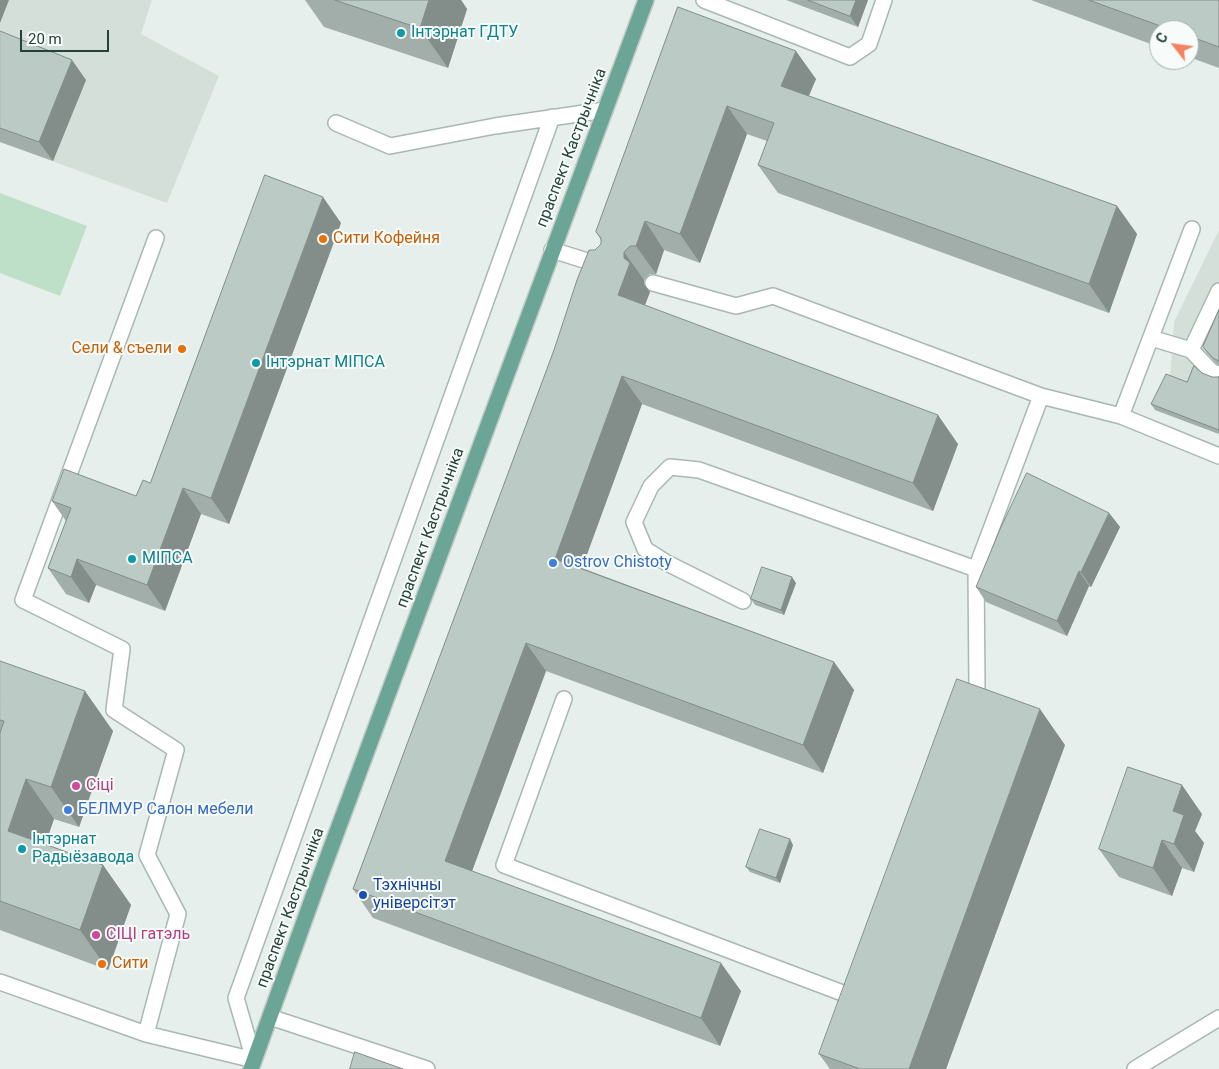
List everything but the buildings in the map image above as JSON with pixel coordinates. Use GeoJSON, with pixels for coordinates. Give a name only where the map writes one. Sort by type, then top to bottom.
{"type":"FeatureCollection","features":[{"type":"Feature","properties":{"kind":"main road","name":"праспект Кастрычніка"},"geometry":{"type":"LineString","coordinates":[[253,1064],[319,880],[646,0]]}},
{"type":"Feature","properties":{"kind":"street"},"geometry":{"type":"LineString","coordinates":[[704,0],[850,56],[869,44],[884,0]]}},
{"type":"Feature","properties":{"kind":"street"},"geometry":{"type":"LineString","coordinates":[[336,123],[390,146],[495,126],[605,110]]}},
{"type":"Feature","properties":{"kind":"street"},"geometry":{"type":"LineString","coordinates":[[253,1064],[236,998],[552,118]]}},
{"type":"Feature","properties":{"kind":"street"},"geometry":{"type":"LineString","coordinates":[[1121,416],[1192,228]]}},
{"type":"Feature","properties":{"kind":"street"},"geometry":{"type":"LineString","coordinates":[[146,1034],[178,914],[147,854],[176,750],[114,710],[122,649],[23,600],[156,238]]}},
{"type":"Feature","properties":{"kind":"street"},"geometry":{"type":"LineString","coordinates":[[552,250],[612,269]]}},
{"type":"Feature","properties":{"kind":"street"},"geometry":{"type":"LineString","coordinates":[[653,283],[736,306],[773,296],[1041,396],[1121,416],[1219,456]]}},
{"type":"Feature","properties":{"kind":"street"},"geometry":{"type":"LineString","coordinates":[[1191,350],[1219,291]]}},
{"type":"Feature","properties":{"kind":"street"},"geometry":{"type":"LineString","coordinates":[[1151,338],[1191,350],[1212,372],[1219,374]]}},
{"type":"Feature","properties":{"kind":"street"},"geometry":{"type":"LineString","coordinates":[[968,716],[977,689],[976,569],[1041,396]]}},
{"type":"Feature","properties":{"kind":"street"},"geometry":{"type":"LineString","coordinates":[[743,601],[666,563],[645,549],[634,522],[651,486],[670,467],[699,470],[976,569]]}},
{"type":"Feature","properties":{"kind":"street"},"geometry":{"type":"LineString","coordinates":[[564,699],[504,865],[867,996],[856,1018]]}},
{"type":"Feature","properties":{"kind":"street"},"geometry":{"type":"LineString","coordinates":[[0,982],[146,1034],[253,1064]]}},
{"type":"Feature","properties":{"kind":"street"},"geometry":{"type":"LineString","coordinates":[[270,1017],[427,1069]]}},
{"type":"Feature","properties":{"kind":"street"},"geometry":{"type":"LineString","coordinates":[[1135,1069],[1219,1018]]}},
{"type":"Feature","properties":{"kind":"shaded area"},"geometry":{"type":"Polygon","coordinates":[[[0,0],[152,0],[141,34],[219,76],[167,203],[0,142],[0,0]]]}},
{"type":"Feature","properties":{"kind":"shaded area"},"geometry":{"type":"Polygon","coordinates":[[[1219,230],[1219,434],[1155,410],[1170,379],[1174,322],[1219,230]]]}},
{"type":"Feature","properties":{"kind":"green space"},"geometry":{"type":"Polygon","coordinates":[[[0,193],[87,226],[60,296],[0,273],[0,193]]]}},
{"type":"Feature","properties":{"kind":"place","name":"Інтэрнат ГДТУ"},"geometry":{"type":"Point","coordinates":[401,33]}},
{"type":"Feature","properties":{"kind":"place","name":"Сити Кофейня"},"geometry":{"type":"Point","coordinates":[323,239]}},
{"type":"Feature","properties":{"kind":"place","name":"Сели & съели"},"geometry":{"type":"Point","coordinates":[182,349]}},
{"type":"Feature","properties":{"kind":"place","name":"Інтэрнат МІПСА"},"geometry":{"type":"Point","coordinates":[256,363]}},
{"type":"Feature","properties":{"kind":"place","name":"МІПСА"},"geometry":{"type":"Point","coordinates":[132,559]}},
{"type":"Feature","properties":{"kind":"place","name":"Ostrov Chistoty"},"geometry":{"type":"Point","coordinates":[553,563]}},
{"type":"Feature","properties":{"kind":"place","name":"Сіці"},"geometry":{"type":"Point","coordinates":[76,786]}},
{"type":"Feature","properties":{"kind":"place","name":"БЕЛМУР Салон мебели"},"geometry":{"type":"Point","coordinates":[68,810]}},
{"type":"Feature","properties":{"kind":"place","name":"Інтэрнат Радыёзавода"},"geometry":{"type":"Point","coordinates":[22,849]}},
{"type":"Feature","properties":{"kind":"place","name":"Тэхнічны універсітэт"},"geometry":{"type":"Point","coordinates":[363,895]}},
{"type":"Feature","properties":{"kind":"place","name":"СІЦІ гатэль"},"geometry":{"type":"Point","coordinates":[96,935]}},
{"type":"Feature","properties":{"kind":"place","name":"Сити"},"geometry":{"type":"Point","coordinates":[102,964]}}]}
